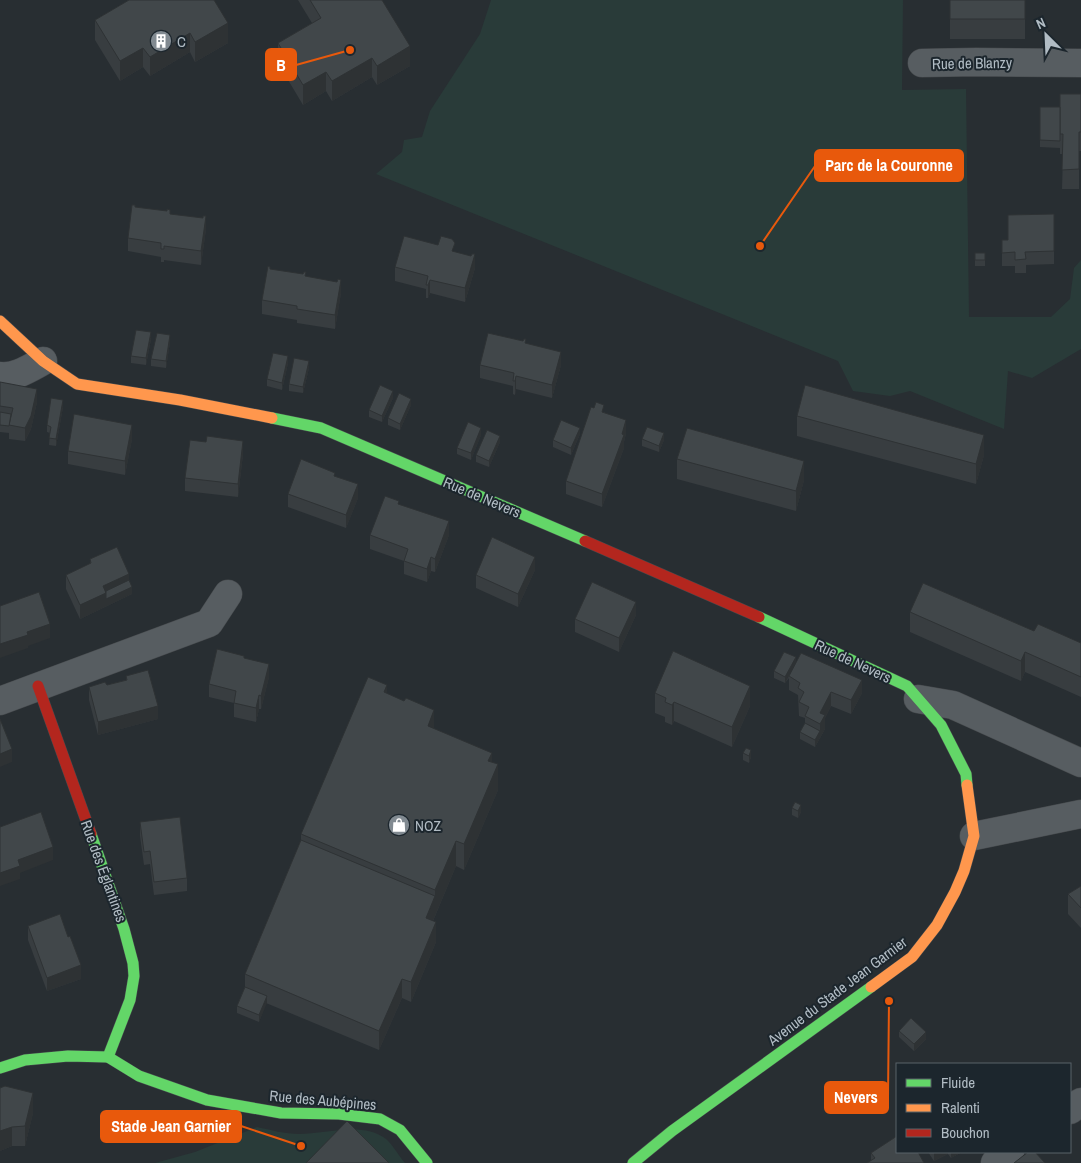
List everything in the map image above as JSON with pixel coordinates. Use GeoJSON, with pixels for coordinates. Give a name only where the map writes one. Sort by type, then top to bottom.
{"type":"FeatureCollection","features":[{"type":"Feature","properties":{"kind":"main road","name":"Rue de Nevers"},"geometry":{"type":"LineString","coordinates":[[0,321],[43,361],[77,384],[180,400],[321,428],[722,600],[912,692]]}},
{"type":"Feature","properties":{"kind":"main road","name":"Rue des Églantines"},"geometry":{"type":"LineString","coordinates":[[38,686],[124,929],[133,963],[133,985],[130,1003],[108,1057]]}},
{"type":"Feature","properties":{"kind":"main road","name":"Avenue du Stade Jean Garnier"},"geometry":{"type":"LineString","coordinates":[[633,1163],[672,1132],[812,1032],[912,957],[937,925],[964,871],[974,836],[966,774],[941,725],[912,692]]}},
{"type":"Feature","properties":{"kind":"main road"},"geometry":{"type":"LineString","coordinates":[[0,1068],[25,1060],[68,1056],[108,1057]]}},
{"type":"Feature","properties":{"kind":"main road","name":"Rue des Aubépines"},"geometry":{"type":"LineString","coordinates":[[108,1057],[139,1076],[207,1100],[281,1113],[339,1114],[380,1118],[400,1130],[427,1163]]}},
{"type":"Feature","properties":{"kind":"street","name":"Rue de Blanzy"},"geometry":{"type":"LineString","coordinates":[[922,63],[1081,63]]}},
{"type":"Feature","properties":{"kind":"street"},"geometry":{"type":"LineString","coordinates":[[0,376],[7,377],[25,371],[43,361]]}},
{"type":"Feature","properties":{"kind":"street"},"geometry":{"type":"LineString","coordinates":[[0,701],[209,623],[228,594]]}},
{"type":"Feature","properties":{"kind":"street","name":"Rue de Nevers"},"geometry":{"type":"LineString","coordinates":[[912,692],[953,705],[1081,763]]}},
{"type":"Feature","properties":{"kind":"street"},"geometry":{"type":"LineString","coordinates":[[974,836],[1081,814]]}},
{"type":"Feature","properties":{"kind":"street"},"geometry":{"type":"LineString","coordinates":[[994,1163],[1009,1153]]}},
{"type":"Feature","properties":{"kind":"shaded area"},"geometry":{"type":"Polygon","coordinates":[[[491,0],[903,0],[902,90],[966,89],[969,317],[1051,317],[1070,299],[1074,268],[1081,260],[1081,349],[1032,378],[1008,371],[1004,429],[910,391],[890,396],[853,391],[838,361],[376,174],[402,152],[404,140],[422,137],[430,111],[480,34],[491,0]]]}},
{"type":"Feature","properties":{"kind":"shaded area"},"geometry":{"type":"Polygon","coordinates":[[[257,1127],[283,1133],[299,1134],[344,1130],[366,1131],[386,1139],[405,1163],[155,1163],[195,1152],[257,1127]]]}},
{"type":"Feature","properties":{"kind":"building","name":"C"},"geometry":{"type":"Polygon","coordinates":[[[129,0],[214,0],[228,23],[195,42],[190,33],[150,57],[143,48],[120,61],[95,20],[129,0]]]}},
{"type":"Feature","properties":{"kind":"building"},"geometry":{"type":"Polygon","coordinates":[[[310,0],[382,0],[410,46],[377,66],[372,58],[332,81],[326,72],[303,85],[278,43],[321,18],[310,0]]]}},
{"type":"Feature","properties":{"kind":"building"},"geometry":{"type":"Polygon","coordinates":[[[950,0],[1025,0],[1025,19],[950,19],[950,0]]]}},
{"type":"Feature","properties":{"kind":"building"},"geometry":{"type":"Polygon","coordinates":[[[1060,94],[1081,94],[1079,169],[1062,170],[1063,134],[1060,134],[1060,94]]]}},
{"type":"Feature","properties":{"kind":"building"},"geometry":{"type":"Polygon","coordinates":[[[1040,107],[1060,107],[1060,141],[1040,140],[1040,107]]]}},
{"type":"Feature","properties":{"kind":"building"},"geometry":{"type":"Polygon","coordinates":[[[132,205],[167,211],[167,209],[170,210],[170,214],[203,218],[203,216],[206,216],[201,251],[164,246],[164,249],[161,249],[161,243],[128,238],[132,205]]]}},
{"type":"Feature","properties":{"kind":"building"},"geometry":{"type":"Polygon","coordinates":[[[1054,214],[1054,251],[1025,252],[1026,259],[1015,260],[1015,252],[1002,253],[1002,240],[1008,240],[1008,215],[1054,214]]]}},
{"type":"Feature","properties":{"kind":"building"},"geometry":{"type":"Polygon","coordinates":[[[404,236],[438,245],[441,236],[452,239],[455,243],[452,251],[471,256],[475,254],[465,288],[430,280],[428,285],[426,285],[428,276],[395,267],[404,236]]]}},
{"type":"Feature","properties":{"kind":"building"},"geometry":{"type":"Polygon","coordinates":[[[975,253],[985,253],[985,260],[975,260],[975,253]]]}},
{"type":"Feature","properties":{"kind":"building"},"geometry":{"type":"Polygon","coordinates":[[[268,266],[270,269],[303,274],[306,272],[305,276],[337,282],[338,279],[341,280],[335,315],[297,309],[297,306],[262,300],[268,266]]]}},
{"type":"Feature","properties":{"kind":"building"},"geometry":{"type":"Polygon","coordinates":[[[136,330],[151,332],[146,358],[131,356],[136,330]]]}},
{"type":"Feature","properties":{"kind":"building"},"geometry":{"type":"Polygon","coordinates":[[[157,333],[170,335],[166,361],[151,359],[157,333]]]}},
{"type":"Feature","properties":{"kind":"building"},"geometry":{"type":"Polygon","coordinates":[[[488,333],[523,341],[526,339],[525,343],[561,352],[552,385],[516,376],[515,381],[513,381],[514,373],[480,365],[488,333]]]}},
{"type":"Feature","properties":{"kind":"building"},"geometry":{"type":"Polygon","coordinates":[[[273,353],[288,356],[282,383],[267,379],[273,353]]]}},
{"type":"Feature","properties":{"kind":"building"},"geometry":{"type":"Polygon","coordinates":[[[294,358],[309,361],[303,387],[289,384],[294,358]]]}},
{"type":"Feature","properties":{"kind":"building"},"geometry":{"type":"Polygon","coordinates":[[[0,382],[37,389],[31,416],[25,428],[9,425],[13,408],[0,406],[0,382]]]}},
{"type":"Feature","properties":{"kind":"building"},"geometry":{"type":"Polygon","coordinates":[[[380,385],[393,391],[382,416],[369,410],[380,385]]]}},
{"type":"Feature","properties":{"kind":"building"},"geometry":{"type":"Polygon","coordinates":[[[805,385],[984,435],[976,464],[797,416],[805,385]]]}},
{"type":"Feature","properties":{"kind":"building"},"geometry":{"type":"Polygon","coordinates":[[[399,393],[411,399],[400,424],[388,418],[399,393]]]}},
{"type":"Feature","properties":{"kind":"building"},"geometry":{"type":"Polygon","coordinates":[[[51,398],[63,400],[56,439],[49,438],[51,427],[47,425],[51,398]]]}},
{"type":"Feature","properties":{"kind":"building"},"geometry":{"type":"Polygon","coordinates":[[[596,402],[604,405],[602,412],[626,420],[622,434],[624,435],[602,494],[566,481],[591,407],[594,408],[596,402]]]}},
{"type":"Feature","properties":{"kind":"building"},"geometry":{"type":"Polygon","coordinates":[[[0,412],[11,414],[9,426],[0,425],[0,412]]]}},
{"type":"Feature","properties":{"kind":"building"},"geometry":{"type":"Polygon","coordinates":[[[74,414],[132,425],[125,461],[68,451],[74,414]]]}},
{"type":"Feature","properties":{"kind":"building"},"geometry":{"type":"Polygon","coordinates":[[[561,420],[580,428],[571,448],[553,440],[561,420]]]}},
{"type":"Feature","properties":{"kind":"building"},"geometry":{"type":"Polygon","coordinates":[[[468,422],[481,428],[471,453],[457,448],[468,422]]]}},
{"type":"Feature","properties":{"kind":"building"},"geometry":{"type":"Polygon","coordinates":[[[647,427],[664,433],[659,446],[642,439],[647,427]]]}},
{"type":"Feature","properties":{"kind":"building"},"geometry":{"type":"Polygon","coordinates":[[[687,428],[804,461],[796,491],[677,459],[687,428]]]}},
{"type":"Feature","properties":{"kind":"building"},"geometry":{"type":"Polygon","coordinates":[[[487,430],[500,436],[489,461],[476,455],[487,430]]]}},
{"type":"Feature","properties":{"kind":"building"},"geometry":{"type":"Polygon","coordinates":[[[207,436],[243,441],[238,484],[185,478],[190,440],[206,442],[207,436]]]}},
{"type":"Feature","properties":{"kind":"building"},"geometry":{"type":"Polygon","coordinates":[[[301,459],[335,473],[334,476],[358,484],[346,515],[288,494],[301,459]]]}},
{"type":"Feature","properties":{"kind":"building"},"geometry":{"type":"Polygon","coordinates":[[[385,496],[399,501],[398,504],[449,521],[435,559],[431,557],[427,569],[404,561],[408,549],[370,535],[385,496]]]}},
{"type":"Feature","properties":{"kind":"building"},"geometry":{"type":"Polygon","coordinates":[[[492,537],[535,557],[518,594],[476,575],[492,537]]]}},
{"type":"Feature","properties":{"kind":"building"},"geometry":{"type":"Polygon","coordinates":[[[117,547],[129,574],[103,586],[106,593],[80,605],[66,575],[91,563],[90,559],[117,547]]]}},
{"type":"Feature","properties":{"kind":"building"},"geometry":{"type":"Polygon","coordinates":[[[129,580],[132,587],[106,599],[106,591],[129,580]]]}},
{"type":"Feature","properties":{"kind":"building"},"geometry":{"type":"Polygon","coordinates":[[[592,582],[636,602],[619,638],[575,619],[592,582]]]}},
{"type":"Feature","properties":{"kind":"building"},"geometry":{"type":"Polygon","coordinates":[[[923,583],[1034,631],[1038,624],[1081,643],[1081,677],[1025,652],[1021,661],[910,612],[923,583]]]}},
{"type":"Feature","properties":{"kind":"building"},"geometry":{"type":"Polygon","coordinates":[[[39,592],[50,624],[27,632],[28,635],[0,644],[0,606],[39,592]]]}},
{"type":"Feature","properties":{"kind":"building"},"geometry":{"type":"Polygon","coordinates":[[[217,649],[269,664],[256,708],[234,703],[236,691],[209,684],[217,649]]]}},
{"type":"Feature","properties":{"kind":"building"},"geometry":{"type":"Polygon","coordinates":[[[673,651],[750,686],[732,727],[674,702],[672,705],[665,702],[666,698],[655,693],[673,651]]]}},
{"type":"Feature","properties":{"kind":"building"},"geometry":{"type":"Polygon","coordinates":[[[784,652],[796,657],[785,677],[774,671],[784,652]]]}},
{"type":"Feature","properties":{"kind":"building"},"geometry":{"type":"Polygon","coordinates":[[[801,653],[862,680],[851,700],[831,692],[820,713],[825,715],[820,724],[805,716],[809,707],[799,702],[804,692],[798,688],[800,683],[789,676],[801,653]]]}},
{"type":"Feature","properties":{"kind":"building"},"geometry":{"type":"Polygon","coordinates":[[[148,670],[158,706],[98,722],[89,687],[105,682],[107,685],[127,680],[126,676],[148,670]]]}},
{"type":"Feature","properties":{"kind":"building","name":"NOZ"},"geometry":{"type":"Polygon","coordinates":[[[368,677],[387,685],[384,692],[404,701],[406,698],[434,710],[428,726],[492,753],[488,761],[498,764],[464,844],[456,841],[435,890],[301,834],[368,677]]]}},
{"type":"Feature","properties":{"kind":"building"},"geometry":{"type":"Polygon","coordinates":[[[0,719],[12,749],[0,754],[0,719]]]}},
{"type":"Feature","properties":{"kind":"building"},"geometry":{"type":"Polygon","coordinates":[[[805,723],[820,731],[815,740],[800,732],[805,723]]]}},
{"type":"Feature","properties":{"kind":"building"},"geometry":{"type":"Polygon","coordinates":[[[746,748],[751,750],[749,756],[743,753],[746,748]]]}},
{"type":"Feature","properties":{"kind":"building"},"geometry":{"type":"Polygon","coordinates":[[[795,802],[801,805],[798,811],[792,808],[795,802]]]}},
{"type":"Feature","properties":{"kind":"building"},"geometry":{"type":"Polygon","coordinates":[[[41,812],[53,847],[18,860],[20,866],[0,873],[0,827],[41,812]]]}},
{"type":"Feature","properties":{"kind":"building"},"geometry":{"type":"Polygon","coordinates":[[[180,817],[187,878],[154,882],[150,851],[144,852],[140,822],[180,817]]]}},
{"type":"Feature","properties":{"kind":"building"},"geometry":{"type":"Polygon","coordinates":[[[301,840],[435,896],[426,918],[436,922],[411,982],[402,979],[379,1031],[245,974],[301,840]]]}},
{"type":"Feature","properties":{"kind":"building"},"geometry":{"type":"Polygon","coordinates":[[[1081,886],[1081,908],[1068,894],[1081,886]]]}},
{"type":"Feature","properties":{"kind":"building"},"geometry":{"type":"Polygon","coordinates":[[[60,914],[81,965],[47,978],[28,926],[60,914]]]}},
{"type":"Feature","properties":{"kind":"building"},"geometry":{"type":"Polygon","coordinates":[[[245,987],[267,996],[259,1015],[237,1006],[245,987]]]}},
{"type":"Feature","properties":{"kind":"building"},"geometry":{"type":"Polygon","coordinates":[[[911,1018],[926,1032],[914,1044],[899,1031],[911,1018]]]}},
{"type":"Feature","properties":{"kind":"building"},"geometry":{"type":"Polygon","coordinates":[[[5,1086],[33,1093],[25,1126],[12,1127],[0,1131],[0,1088],[5,1086]]]}},
{"type":"Feature","properties":{"kind":"building"},"geometry":{"type":"Polygon","coordinates":[[[347,1121],[389,1163],[306,1163],[347,1121]]]}},
{"type":"Feature","properties":{"kind":"building"},"geometry":{"type":"Polygon","coordinates":[[[896,1137],[896,1153],[919,1153],[924,1163],[867,1163],[875,1158],[871,1153],[896,1137]]]}},
{"type":"Feature","properties":{"kind":"building"},"geometry":{"type":"Polygon","coordinates":[[[1027,1153],[1036,1153],[1045,1163],[1014,1163],[1027,1153]]]}},
{"type":"Feature","properties":{"kind":"traffic: fast"},"geometry":{"type":"LineString","coordinates":[[272,418],[321,428],[585,541]]}},
{"type":"Feature","properties":{"kind":"traffic: fast"},"geometry":{"type":"LineString","coordinates":[[759,617],[907,686],[941,725],[966,774],[967,785]]}},
{"type":"Feature","properties":{"kind":"traffic: fast"},"geometry":{"type":"LineString","coordinates":[[91,834],[124,929],[133,963],[134,976],[130,1000],[108,1057]]}},
{"type":"Feature","properties":{"kind":"traffic: fast"},"geometry":{"type":"LineString","coordinates":[[633,1163],[672,1131],[871,987]]}},
{"type":"Feature","properties":{"kind":"traffic: fast"},"geometry":{"type":"LineString","coordinates":[[0,1068],[25,1060],[68,1056],[108,1057],[139,1076],[207,1100],[281,1113],[339,1114],[380,1119],[400,1130],[427,1163]]}},
{"type":"Feature","properties":{"kind":"traffic: slow"},"geometry":{"type":"LineString","coordinates":[[0,321],[43,361],[77,384],[180,400],[272,418]]}},
{"type":"Feature","properties":{"kind":"traffic: slow"},"geometry":{"type":"LineString","coordinates":[[871,987],[912,957],[937,925],[955,892],[964,871],[974,836],[967,785]]}},
{"type":"Feature","properties":{"kind":"traffic: jam"},"geometry":{"type":"LineString","coordinates":[[585,541],[759,617]]}},
{"type":"Feature","properties":{"kind":"traffic: jam"},"geometry":{"type":"LineString","coordinates":[[38,686],[91,834]]}},
{"type":"Feature","properties":{"kind":"place","name":"C"},"geometry":{"type":"Point","coordinates":[161,41]}},
{"type":"Feature","properties":{"kind":"place","name":"B"},"geometry":{"type":"Point","coordinates":[350,50]}},
{"type":"Feature","properties":{"kind":"place","name":"Parc de la Couronne"},"geometry":{"type":"Point","coordinates":[760,246]}},
{"type":"Feature","properties":{"kind":"place","name":"NOZ"},"geometry":{"type":"Point","coordinates":[399,825]}},
{"type":"Feature","properties":{"kind":"place","name":"Nevers"},"geometry":{"type":"Point","coordinates":[889,1001]}},
{"type":"Feature","properties":{"kind":"place","name":"Stade Jean Garnier"},"geometry":{"type":"Point","coordinates":[301,1146]}}]}
